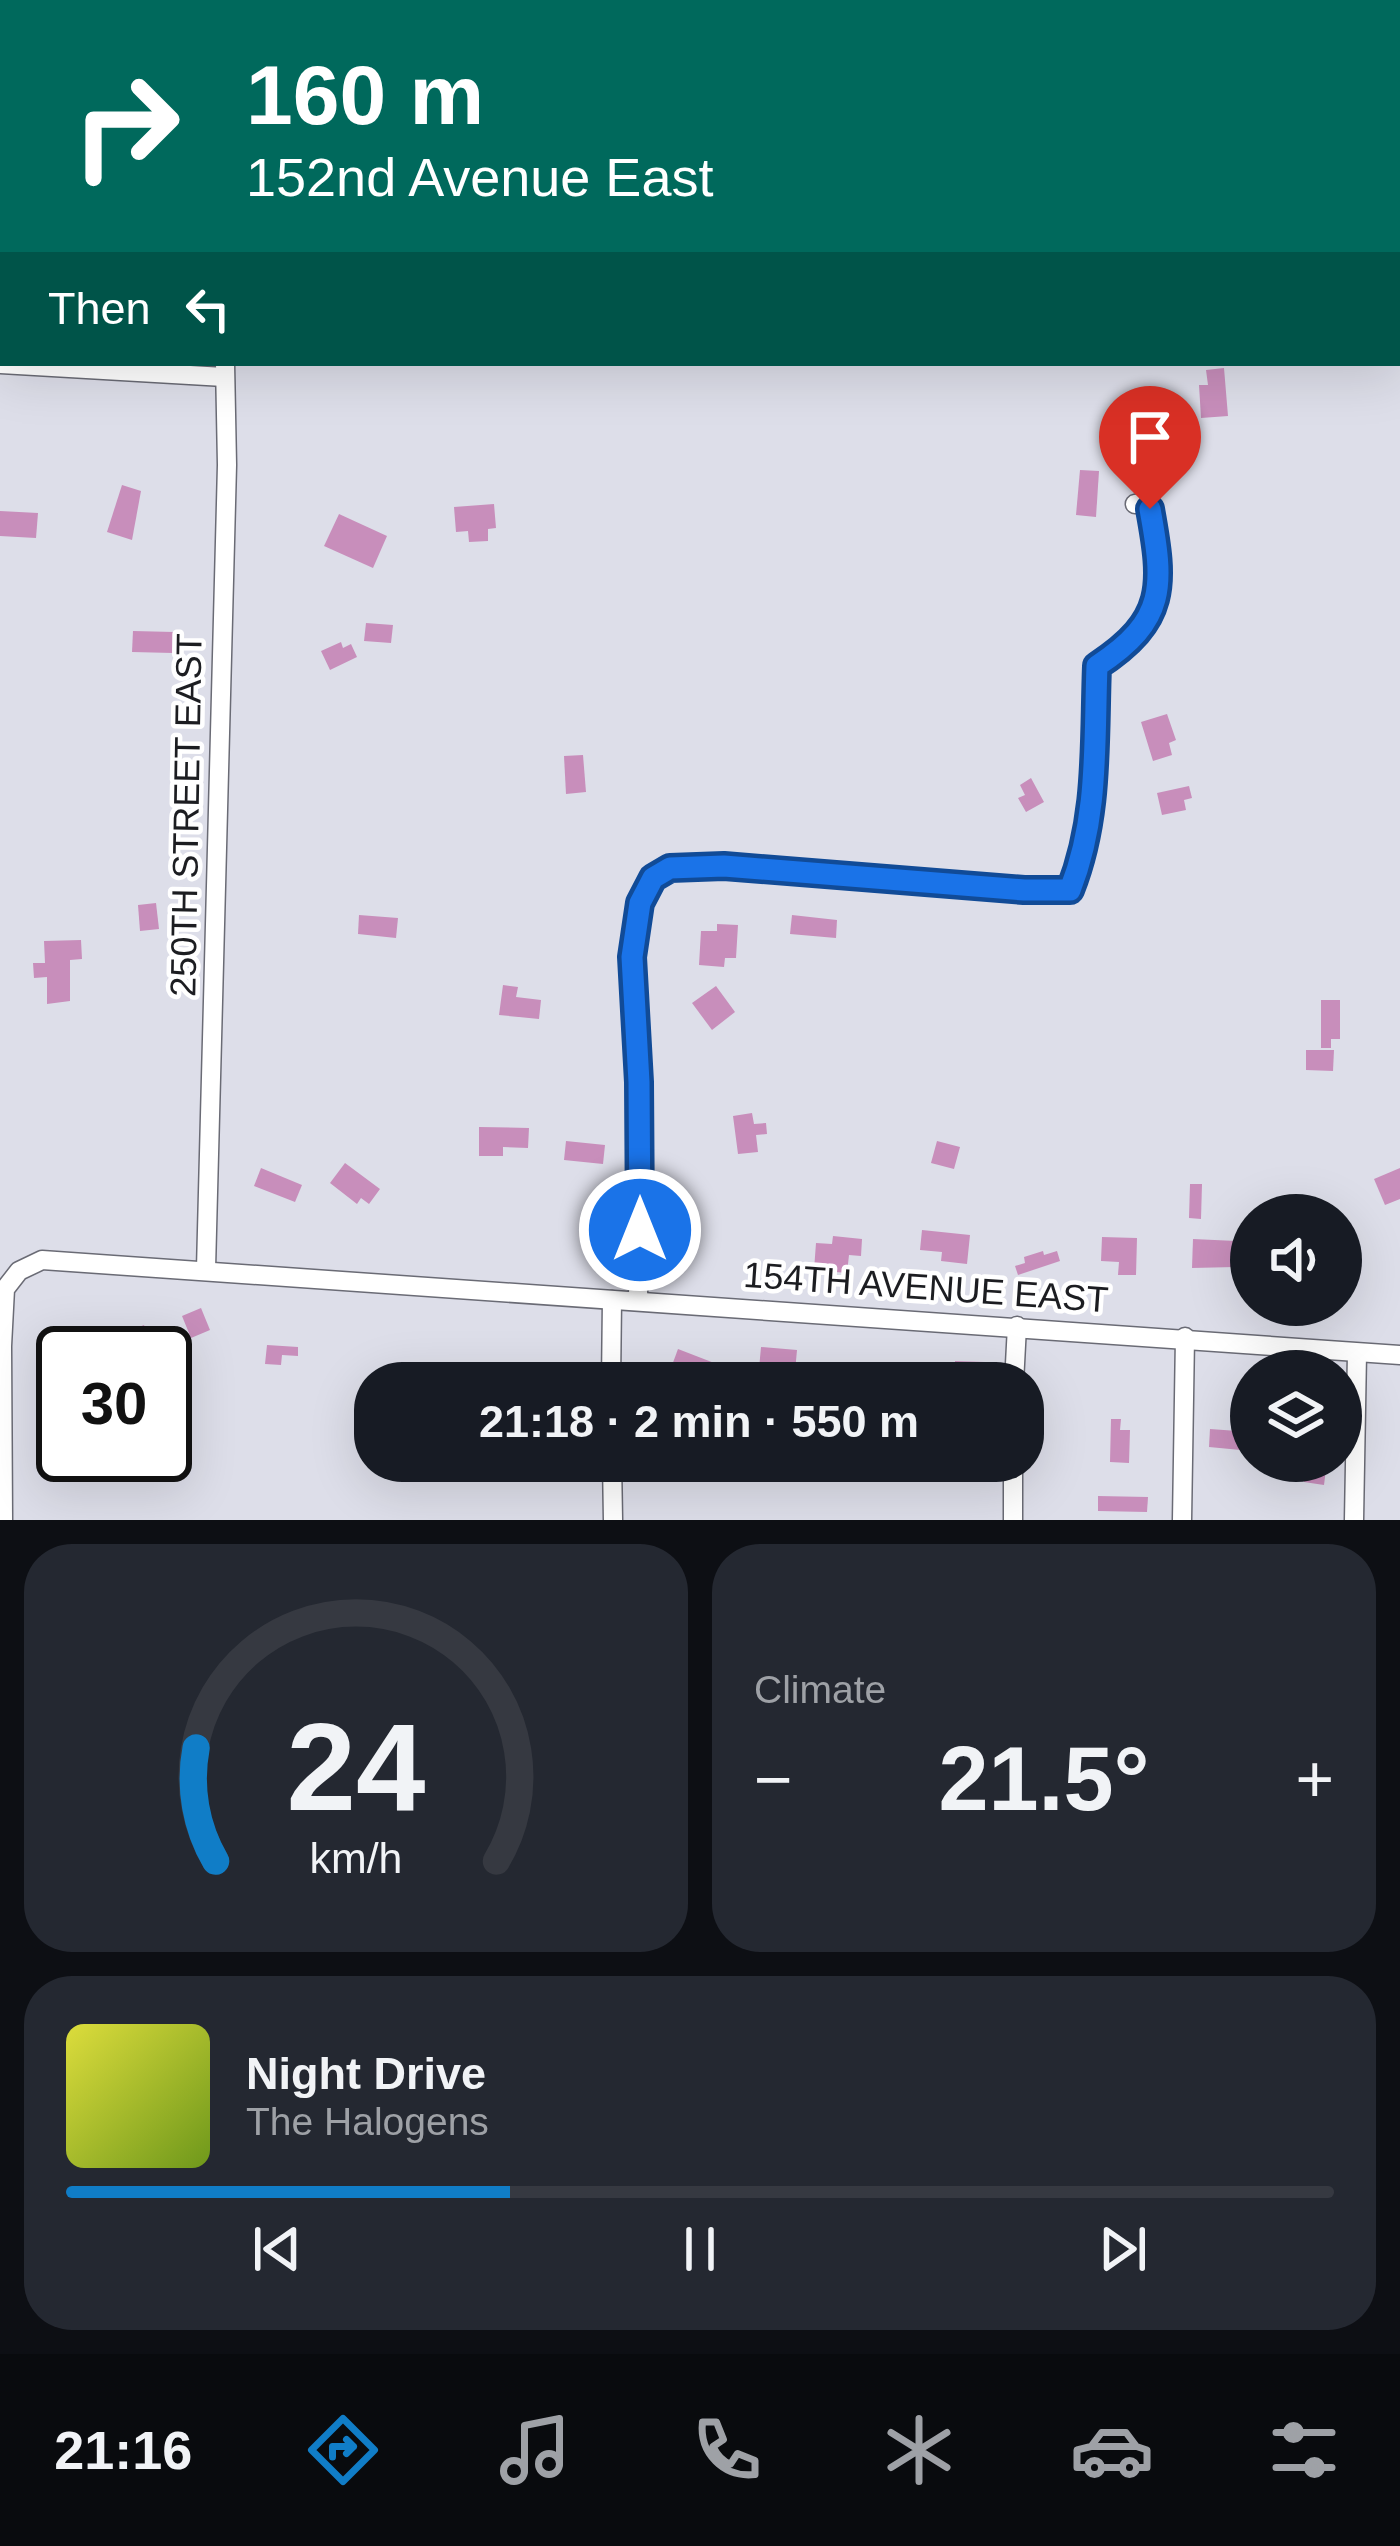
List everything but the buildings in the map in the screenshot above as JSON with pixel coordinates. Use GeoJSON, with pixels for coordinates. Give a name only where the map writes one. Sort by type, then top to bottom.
{"type":"FeatureCollection","features":[{"type":"Feature","properties":{"kind":"street"},"geometry":{"type":"LineString","coordinates":[[75,366],[225,370]]}},
{"type":"Feature","properties":{"kind":"street","name":"250TH STREET EAST"},"geometry":{"type":"LineString","coordinates":[[206,1268],[227,486],[225,370]]}},
{"type":"Feature","properties":{"kind":"street"},"geometry":{"type":"LineString","coordinates":[[638,1300],[640,1116],[632,957],[640,903],[653,878],[670,868],[724,866],[1070,890],[1090,824],[1097,666],[1137,638],[1156,596],[1150,509],[1135,504]]}},
{"type":"Feature","properties":{"kind":"street","name":"154TH AVENUE EAST"},"geometry":{"type":"LineString","coordinates":[[4,1520],[5,1289],[19,1271],[42,1260],[1334,1350]]}},
{"type":"Feature","properties":{"kind":"street"},"geometry":{"type":"LineString","coordinates":[[611,1362],[612,1300]]}},
{"type":"Feature","properties":{"kind":"street"},"geometry":{"type":"LineString","coordinates":[[1015,1362],[1017,1326]]}},
{"type":"Feature","properties":{"kind":"street"},"geometry":{"type":"LineString","coordinates":[[1182,1520],[1185,1337]]}},
{"type":"Feature","properties":{"kind":"street","name":"154TH AVENUE EAST"},"geometry":{"type":"LineString","coordinates":[[1362,1352],[1400,1355]]}},
{"type":"Feature","properties":{"kind":"street"},"geometry":{"type":"LineString","coordinates":[[612,1482],[613,1520]]}},
{"type":"Feature","properties":{"kind":"street"},"geometry":{"type":"LineString","coordinates":[[1013,1482],[1013,1520]]}},
{"type":"Feature","properties":{"kind":"street"},"geometry":{"type":"LineString","coordinates":[[1354,1520],[1355,1482]]}},
{"type":"Feature","properties":{"kind":"route"},"geometry":{"type":"LineString","coordinates":[[640,1230],[632,957],[646,887],[670,868],[724,866],[1070,890],[1090,824],[1097,666],[1137,638],[1156,596],[1150,509]]}}]}
